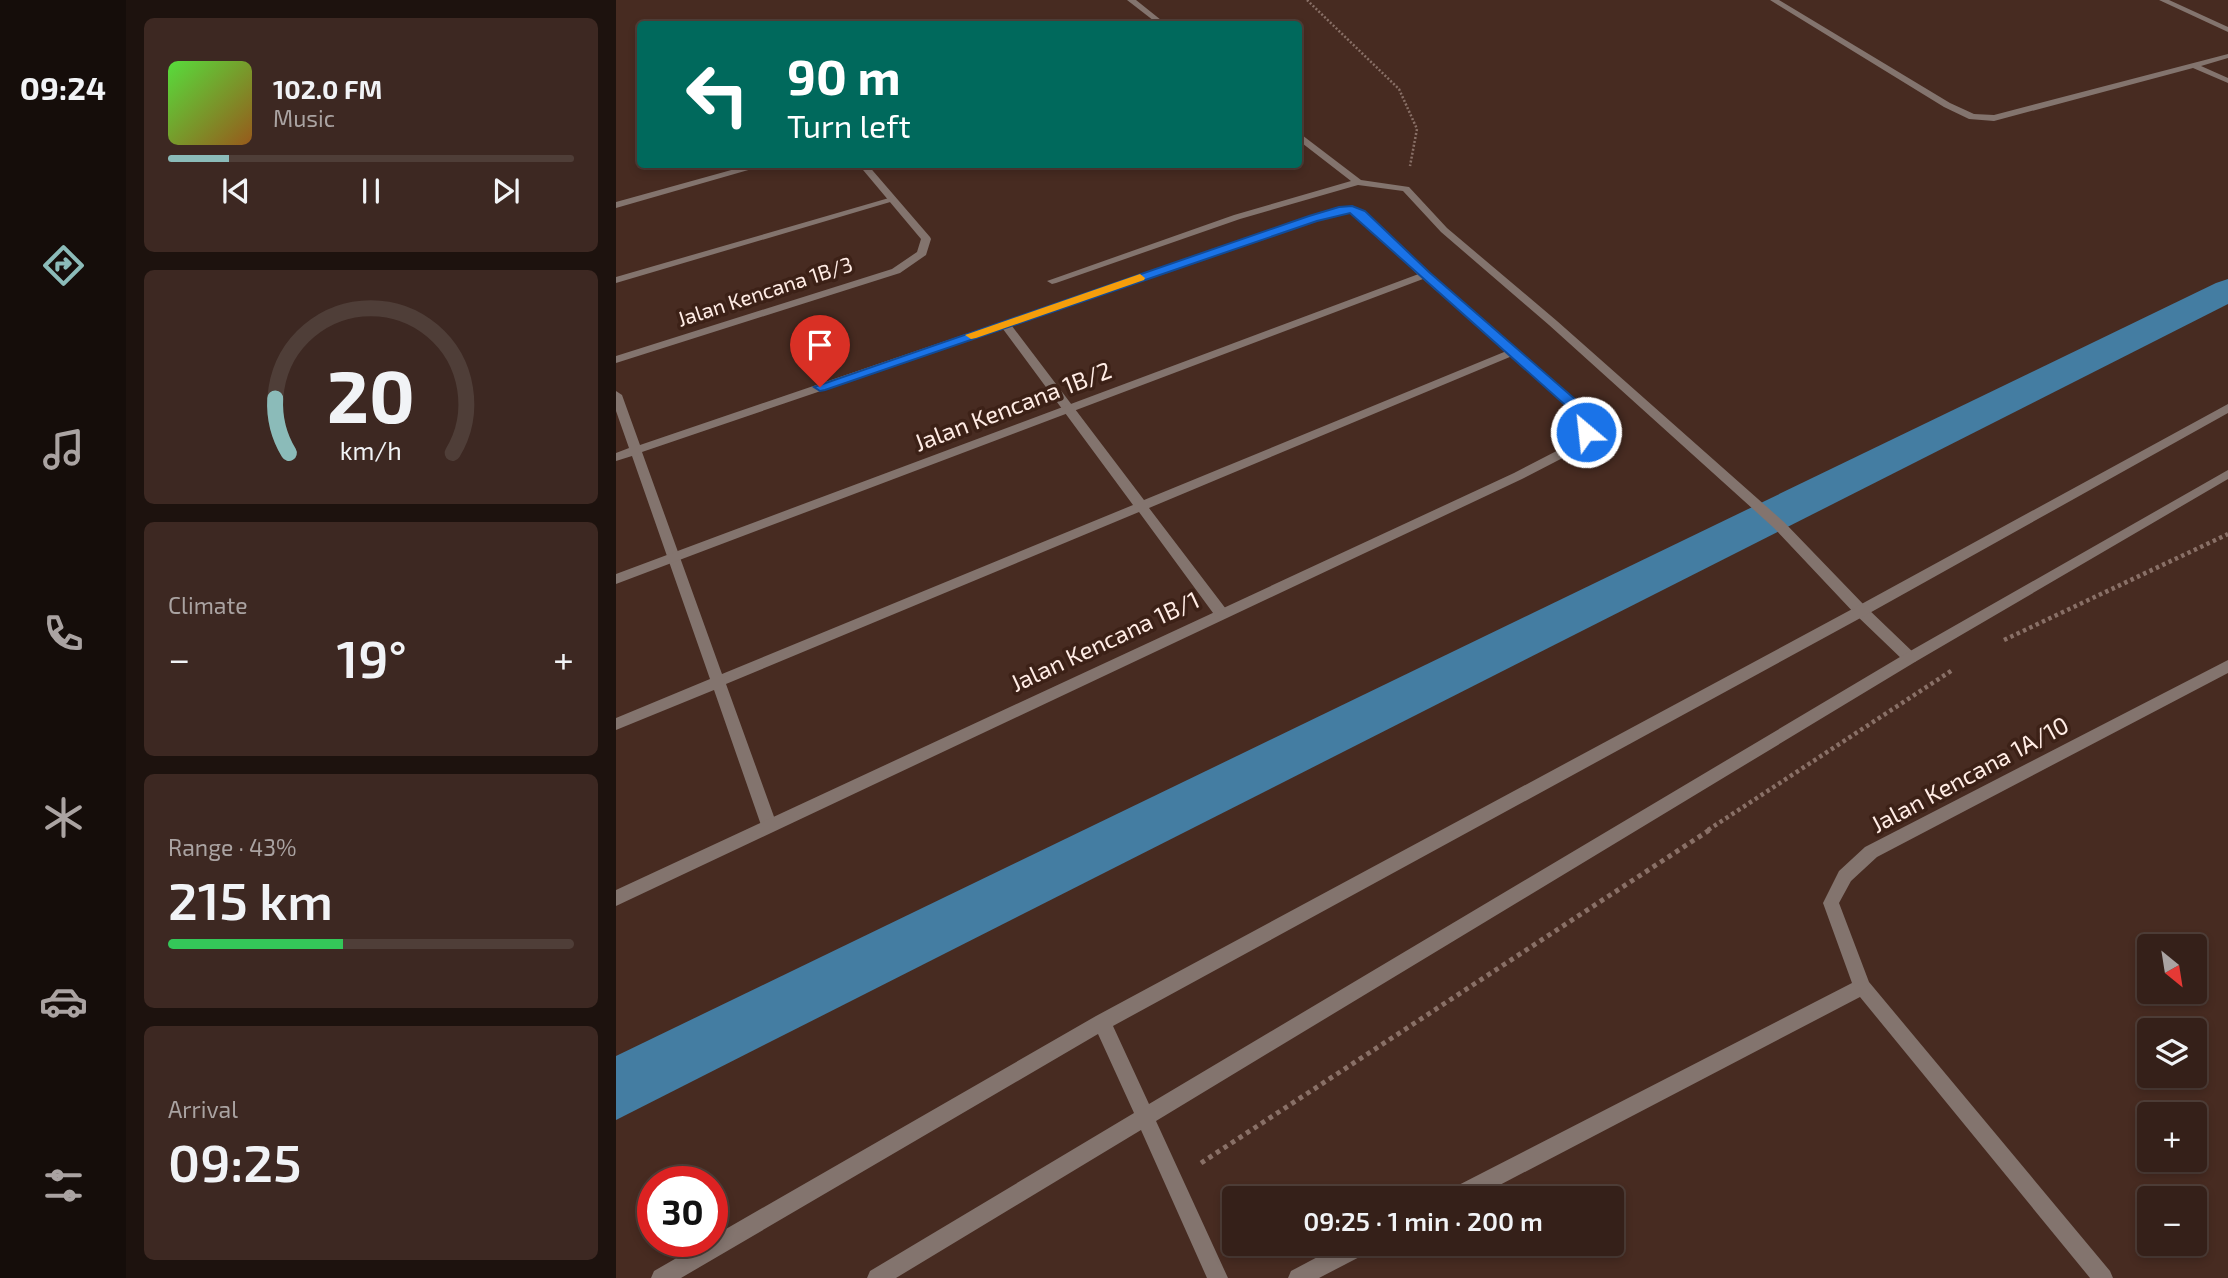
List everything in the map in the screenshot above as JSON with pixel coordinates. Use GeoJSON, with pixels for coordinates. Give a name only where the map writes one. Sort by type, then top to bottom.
{"type":"FeatureCollection","features":[{"type":"Feature","properties":{"kind":"street"},"geometry":{"type":"LineString","coordinates":[[1131,0],[1158,21]]}},
{"type":"Feature","properties":{"kind":"street"},"geometry":{"type":"LineString","coordinates":[[1774,0],[1947,105],[1972,117],[1994,117],[2228,56]]}},
{"type":"Feature","properties":{"kind":"street"},"geometry":{"type":"LineString","coordinates":[[2163,0],[2228,30]]}},
{"type":"Feature","properties":{"kind":"street"},"geometry":{"type":"LineString","coordinates":[[2193,65],[2228,81]]}},
{"type":"Feature","properties":{"kind":"street"},"geometry":{"type":"LineString","coordinates":[[1302,138],[1358,182]]}},
{"type":"Feature","properties":{"kind":"street"},"geometry":{"type":"LineString","coordinates":[[616,205],[750,168]]}},
{"type":"Feature","properties":{"kind":"street"},"geometry":{"type":"LineString","coordinates":[[616,280],[892,200],[865,168]]}},
{"type":"Feature","properties":{"kind":"street"},"geometry":{"type":"LineString","coordinates":[[1052,281],[1237,217],[1358,182],[1406,189],[1444,230],[1779,525],[1910,658]]}},
{"type":"Feature","properties":{"kind":"street","name":"Jalan Kencana 1B/3"},"geometry":{"type":"LineString","coordinates":[[616,360],[896,271],[922,253],[926,239],[892,200]]}},
{"type":"Feature","properties":{"kind":"street"},"geometry":{"type":"LineString","coordinates":[[616,457],[1339,210],[1352,209],[1361,214],[1424,275],[1513,352],[1140,504],[616,724]]}},
{"type":"Feature","properties":{"kind":"street","name":"Jalan Kencana 1B/2"},"geometry":{"type":"LineString","coordinates":[[616,579],[1424,275]]}},
{"type":"Feature","properties":{"kind":"street"},"geometry":{"type":"LineString","coordinates":[[1005,324],[1221,613]]}},
{"type":"Feature","properties":{"kind":"street","name":"Jalan Kencana 1B/1"},"geometry":{"type":"LineString","coordinates":[[616,898],[1518,476],[1578,444],[1586,432],[1580,410],[1513,352]]}},
{"type":"Feature","properties":{"kind":"street"},"geometry":{"type":"LineString","coordinates":[[616,395],[769,825]]}},
{"type":"Feature","properties":{"kind":"street"},"geometry":{"type":"LineString","coordinates":[[661,1278],[1102,1021],[1861,611],[2228,408]]}},
{"type":"Feature","properties":{"kind":"street"},"geometry":{"type":"LineString","coordinates":[[877,1278],[1910,658],[2228,474]]}},
{"type":"Feature","properties":{"kind":"street","name":"Jalan Kencana 1A/10"},"geometry":{"type":"LineString","coordinates":[[2104,1278],[1862,987],[1831,903],[1845,876],[1871,852],[2228,666]]}},
{"type":"Feature","properties":{"kind":"street"},"geometry":{"type":"LineString","coordinates":[[1477,1186],[1862,987]]}},
{"type":"Feature","properties":{"kind":"street"},"geometry":{"type":"LineString","coordinates":[[1102,1021],[1218,1278]]}},
{"type":"Feature","properties":{"kind":"street"},"geometry":{"type":"LineString","coordinates":[[1298,1278],[1341,1256]]}},
{"type":"Feature","properties":{"kind":"path"},"geometry":{"type":"LineString","coordinates":[[1307,0],[1399,89],[1417,130],[1406,189]]}},
{"type":"Feature","properties":{"kind":"path"},"geometry":{"type":"LineString","coordinates":[[1997,643],[2228,534]]}},
{"type":"Feature","properties":{"kind":"path"},"geometry":{"type":"LineString","coordinates":[[1174,1181],[1963,664]]}},
{"type":"Feature","properties":{"kind":"waterway"},"geometry":{"type":"LineString","coordinates":[[616,1089],[2228,290]]}},
{"type":"Feature","properties":{"kind":"slow traffic"},"geometry":{"type":"LineString","coordinates":[[971,335],[1140,278]]}},
{"type":"Feature","properties":{"kind":"route"},"geometry":{"type":"LineString","coordinates":[[820,387],[1339,210],[1352,209],[1361,214],[1424,275],[1580,410],[1586,432]]}}]}
